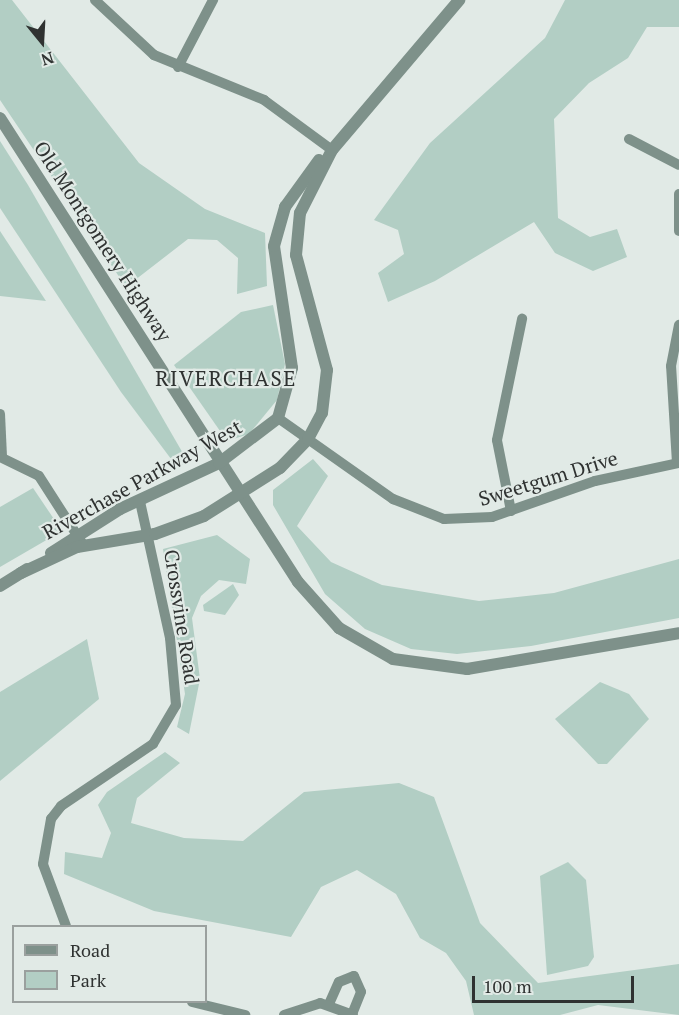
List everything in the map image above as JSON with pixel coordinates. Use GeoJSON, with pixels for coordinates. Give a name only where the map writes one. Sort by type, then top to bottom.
{"type":"FeatureCollection","features":[{"type":"Feature","properties":{"kind":"street"},"geometry":{"type":"LineString","coordinates":[[95,0],[146,49],[178,67],[264,100],[332,150]]}},
{"type":"Feature","properties":{"kind":"street"},"geometry":{"type":"LineString","coordinates":[[178,67],[213,0]]}},
{"type":"Feature","properties":{"kind":"street","name":"Riverchase Parkway West"},"geometry":{"type":"LineString","coordinates":[[0,586],[80,540],[140,501],[219,463],[278,418],[292,368],[274,270],[276,234],[291,195],[459,0]]}},
{"type":"Feature","properties":{"kind":"street","name":"Old Montgomery Highway"},"geometry":{"type":"LineString","coordinates":[[0,118],[219,463],[317,607],[339,628],[393,659],[433,668],[483,668],[679,633]]}},
{"type":"Feature","properties":{"kind":"street"},"geometry":{"type":"LineString","coordinates":[[628,139],[679,165]]}},
{"type":"Feature","properties":{"kind":"street","name":"Riverchase Parkway West"},"geometry":{"type":"LineString","coordinates":[[80,540],[150,535],[192,521],[241,496],[280,468],[308,439],[322,413],[327,370],[301,282],[296,232],[309,190],[332,150]]}},
{"type":"Feature","properties":{"kind":"street"},"geometry":{"type":"LineString","coordinates":[[679,194],[679,231]]}},
{"type":"Feature","properties":{"kind":"street"},"geometry":{"type":"LineString","coordinates":[[511,511],[497,440],[522,319]]}},
{"type":"Feature","properties":{"kind":"street"},"geometry":{"type":"LineString","coordinates":[[678,463],[671,366],[679,325]]}},
{"type":"Feature","properties":{"kind":"street"},"geometry":{"type":"LineString","coordinates":[[0,414],[1,457],[39,476],[80,540]]}},
{"type":"Feature","properties":{"kind":"street","name":"Sweetgum Drive"},"geometry":{"type":"LineString","coordinates":[[278,418],[413,511],[459,520],[511,511],[595,481],[678,463]]}},
{"type":"Feature","properties":{"kind":"street","name":"Crossvine Road"},"geometry":{"type":"LineString","coordinates":[[65,925],[43,864],[51,819],[153,744],[176,705],[170,638],[150,535],[140,501]]}},
{"type":"Feature","properties":{"kind":"street"},"geometry":{"type":"LineString","coordinates":[[284,1015],[309,1004],[329,1004],[353,1014],[361,992],[354,976],[339,982],[329,1004]]}},
{"type":"Feature","properties":{"kind":"street"},"geometry":{"type":"LineString","coordinates":[[196,1003],[244,1015]]}},
{"type":"Feature","properties":{"kind":"green space"},"geometry":{"type":"Polygon","coordinates":[[[0,0],[12,0],[139,163],[205,209],[265,233],[267,286],[237,294],[238,258],[217,240],[188,239],[126,287],[0,100],[0,0]]]}},
{"type":"Feature","properties":{"kind":"green space"},"geometry":{"type":"Polygon","coordinates":[[[565,0],[679,0],[679,27],[647,27],[628,58],[589,83],[554,119],[558,218],[590,237],[617,229],[627,257],[593,271],[555,253],[534,222],[435,281],[388,302],[378,273],[404,254],[398,230],[374,220],[430,143],[545,38],[565,0]]]}},
{"type":"Feature","properties":{"kind":"green space"},"geometry":{"type":"Polygon","coordinates":[[[0,141],[28,185],[188,462],[177,467],[121,392],[0,208],[0,141]]]}},
{"type":"Feature","properties":{"kind":"green space"},"geometry":{"type":"Polygon","coordinates":[[[0,231],[46,301],[0,296],[0,231]]]}},
{"type":"Feature","properties":{"kind":"green space"},"geometry":{"type":"Polygon","coordinates":[[[273,305],[285,364],[277,400],[249,434],[227,441],[174,365],[241,312],[273,305]]]}},
{"type":"Feature","properties":{"kind":"green space"},"geometry":{"type":"Polygon","coordinates":[[[313,459],[328,476],[297,526],[331,562],[382,585],[479,601],[554,593],[679,559],[679,618],[531,646],[457,654],[411,649],[365,629],[325,594],[273,505],[273,490],[313,459]]]}},
{"type":"Feature","properties":{"kind":"green space"},"geometry":{"type":"Polygon","coordinates":[[[33,488],[62,531],[0,567],[0,507],[33,488]]]}},
{"type":"Feature","properties":{"kind":"green space"},"geometry":{"type":"Polygon","coordinates":[[[217,535],[250,559],[246,584],[219,580],[201,596],[192,618],[200,679],[189,734],[177,727],[185,694],[163,549],[217,535]]]}},
{"type":"Feature","properties":{"kind":"green space"},"geometry":{"type":"Polygon","coordinates":[[[233,584],[239,595],[225,615],[204,611],[203,605],[233,584]]]}},
{"type":"Feature","properties":{"kind":"green space"},"geometry":{"type":"Polygon","coordinates":[[[87,639],[99,699],[0,781],[0,692],[87,639]]]}},
{"type":"Feature","properties":{"kind":"green space"},"geometry":{"type":"Polygon","coordinates":[[[600,682],[629,694],[649,719],[607,764],[598,764],[555,719],[600,682]]]}},
{"type":"Feature","properties":{"kind":"green space"},"geometry":{"type":"Polygon","coordinates":[[[165,752],[180,763],[137,798],[131,823],[184,838],[243,841],[304,792],[399,783],[434,797],[480,923],[538,983],[679,964],[679,1015],[598,1005],[560,1015],[474,1015],[466,981],[446,953],[420,938],[396,894],[357,870],[321,887],[291,937],[154,911],[64,874],[65,852],[102,858],[111,833],[98,805],[107,792],[165,752]]]}},
{"type":"Feature","properties":{"kind":"green space"},"geometry":{"type":"Polygon","coordinates":[[[568,862],[586,880],[594,957],[588,966],[547,975],[540,876],[568,862]]]}},
{"type":"Feature","properties":{"kind":"district","name":"RIVERCHASE"},"geometry":{"type":"Point","coordinates":[226,378]}}]}
